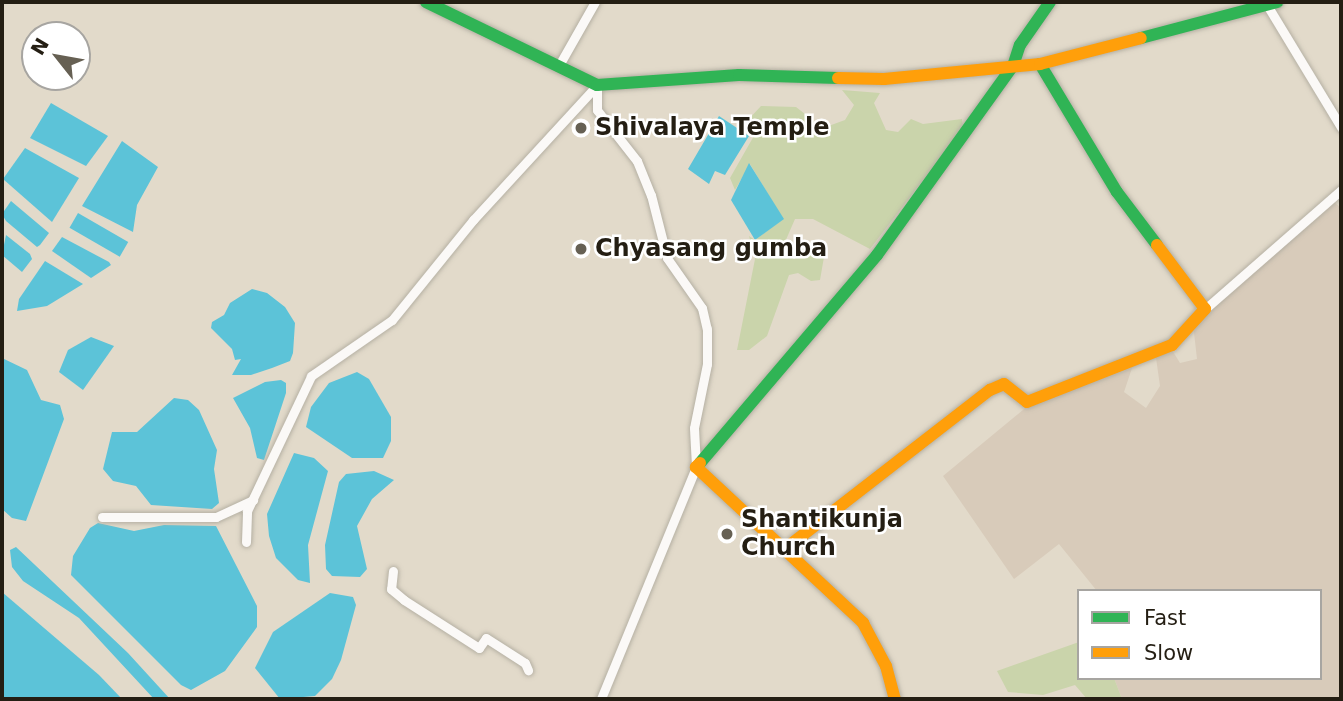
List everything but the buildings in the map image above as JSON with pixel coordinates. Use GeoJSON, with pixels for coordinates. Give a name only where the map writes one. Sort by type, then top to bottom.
{"type":"FeatureCollection","features":[{"type":"Feature","properties":{"kind":"street"},"geometry":{"type":"LineString","coordinates":[[426,2],[597,85],[739,75],[884,79],[1040,64],[1272,4],[1341,127]]}},
{"type":"Feature","properties":{"kind":"street"},"geometry":{"type":"LineString","coordinates":[[558,67],[595,2]]}},
{"type":"Feature","properties":{"kind":"street"},"geometry":{"type":"LineString","coordinates":[[601,699],[696,467],[877,255],[1013,66],[1020,45],[1050,2]]}},
{"type":"Feature","properties":{"kind":"street"},"geometry":{"type":"LineString","coordinates":[[1040,64],[1117,192],[1205,309]]}},
{"type":"Feature","properties":{"kind":"street"},"geometry":{"type":"LineString","coordinates":[[597,85],[597,110],[637,161],[651,195],[667,258],[702,308],[707,364],[694,428],[696,467],[786,548],[863,623],[886,666],[895,699]]}},
{"type":"Feature","properties":{"kind":"street"},"geometry":{"type":"LineString","coordinates":[[246,542],[244,526],[254,499],[311,376],[392,320],[473,220],[597,85]]}},
{"type":"Feature","properties":{"kind":"street"},"geometry":{"type":"LineString","coordinates":[[786,548],[990,390],[1004,384],[1027,402],[1171,345],[1205,309],[1341,190]]}},
{"type":"Feature","properties":{"kind":"street"},"geometry":{"type":"LineString","coordinates":[[102,517],[216,517],[254,499]]}},
{"type":"Feature","properties":{"kind":"street"},"geometry":{"type":"LineString","coordinates":[[393,571],[391,589],[404,600],[480,648],[486,638],[525,663],[528,670]]}},
{"type":"Feature","properties":{"kind":"shaded area"},"geometry":{"type":"Polygon","coordinates":[[[1333,201],[1341,208],[1341,699],[1122,699],[1115,680],[1322,680],[1322,589],[1095,589],[1059,544],[1014,579],[943,476],[1029,405],[1132,368],[1124,392],[1146,408],[1160,386],[1156,358],[1172,350],[1180,363],[1197,359],[1193,324],[1333,201]]]}},
{"type":"Feature","properties":{"kind":"green space"},"geometry":{"type":"Polygon","coordinates":[[[842,90],[880,93],[874,103],[886,130],[898,132],[911,119],[923,124],[962,119],[963,128],[870,249],[813,219],[795,219],[785,242],[824,257],[820,280],[811,281],[798,273],[789,275],[767,336],[749,350],[737,350],[755,259],[749,236],[755,240],[783,219],[750,164],[735,190],[730,178],[759,127],[747,121],[761,106],[796,107],[823,128],[845,120],[854,105],[842,90]]]}},
{"type":"Feature","properties":{"kind":"green space"},"geometry":{"type":"Polygon","coordinates":[[[1077,643],[1077,680],[1115,680],[1122,699],[1087,699],[1075,685],[1043,695],[1008,692],[997,671],[1077,643]]]}},
{"type":"Feature","properties":{"kind":"water"},"geometry":{"type":"Polygon","coordinates":[[[51,103],[108,136],[86,166],[30,138],[51,103]]]}},
{"type":"Feature","properties":{"kind":"water"},"geometry":{"type":"Polygon","coordinates":[[[719,116],[749,136],[725,175],[715,171],[709,184],[688,169],[719,116]]]}},
{"type":"Feature","properties":{"kind":"water"},"geometry":{"type":"Polygon","coordinates":[[[122,141],[158,167],[137,205],[133,232],[82,206],[122,141]]]}},
{"type":"Feature","properties":{"kind":"water"},"geometry":{"type":"Polygon","coordinates":[[[25,148],[79,178],[52,222],[3,179],[25,148]]]}},
{"type":"Feature","properties":{"kind":"water"},"geometry":{"type":"Polygon","coordinates":[[[749,163],[784,219],[755,240],[731,200],[749,163]]]}},
{"type":"Feature","properties":{"kind":"water"},"geometry":{"type":"Polygon","coordinates":[[[11,201],[49,233],[37,247],[6,221],[2,214],[11,201]]]}},
{"type":"Feature","properties":{"kind":"water"},"geometry":{"type":"Polygon","coordinates":[[[78,213],[128,242],[120,257],[70,228],[78,213]]]}},
{"type":"Feature","properties":{"kind":"water"},"geometry":{"type":"Polygon","coordinates":[[[6,235],[30,254],[32,259],[22,272],[2,255],[6,235]]]}},
{"type":"Feature","properties":{"kind":"water"},"geometry":{"type":"Polygon","coordinates":[[[62,237],[111,265],[91,278],[52,251],[62,237]]]}},
{"type":"Feature","properties":{"kind":"water"},"geometry":{"type":"Polygon","coordinates":[[[45,261],[83,284],[47,306],[17,311],[19,299],[45,261]]]}},
{"type":"Feature","properties":{"kind":"water"},"geometry":{"type":"Polygon","coordinates":[[[252,289],[267,293],[285,307],[295,323],[293,353],[290,361],[272,368],[251,375],[232,375],[241,359],[235,360],[232,349],[211,328],[212,322],[224,315],[230,303],[252,289]]]}},
{"type":"Feature","properties":{"kind":"water"},"geometry":{"type":"Polygon","coordinates":[[[91,337],[114,346],[83,390],[59,372],[68,350],[91,337]]]}},
{"type":"Feature","properties":{"kind":"water"},"geometry":{"type":"Polygon","coordinates":[[[2,358],[27,370],[41,400],[60,405],[64,419],[26,521],[12,518],[2,509],[2,358]]]}},
{"type":"Feature","properties":{"kind":"water"},"geometry":{"type":"Polygon","coordinates":[[[357,372],[369,379],[391,417],[391,441],[383,458],[352,458],[306,427],[311,407],[329,383],[357,372]]]}},
{"type":"Feature","properties":{"kind":"water"},"geometry":{"type":"Polygon","coordinates":[[[281,380],[286,383],[286,393],[264,460],[257,458],[250,428],[233,398],[265,382],[281,380]]]}},
{"type":"Feature","properties":{"kind":"water"},"geometry":{"type":"Polygon","coordinates":[[[174,398],[188,400],[199,410],[217,450],[214,469],[219,503],[212,509],[151,505],[136,486],[113,481],[103,469],[112,432],[137,432],[174,398]]]}},
{"type":"Feature","properties":{"kind":"water"},"geometry":{"type":"Polygon","coordinates":[[[294,453],[314,458],[328,471],[308,545],[310,583],[298,580],[276,558],[269,536],[267,514],[294,453]]]}},
{"type":"Feature","properties":{"kind":"water"},"geometry":{"type":"Polygon","coordinates":[[[374,471],[394,480],[372,499],[357,526],[367,569],[360,577],[332,576],[326,569],[325,545],[339,482],[346,474],[374,471]]]}},
{"type":"Feature","properties":{"kind":"water"},"geometry":{"type":"Polygon","coordinates":[[[98,523],[134,531],[164,525],[216,526],[257,606],[257,627],[225,671],[191,690],[181,685],[71,575],[73,556],[90,528],[98,523]]]}},
{"type":"Feature","properties":{"kind":"water"},"geometry":{"type":"Polygon","coordinates":[[[16,547],[128,653],[170,699],[154,699],[79,618],[23,581],[12,567],[10,550],[16,547]]]}},
{"type":"Feature","properties":{"kind":"water"},"geometry":{"type":"Polygon","coordinates":[[[2,592],[99,675],[122,699],[2,699],[2,592]]]}},
{"type":"Feature","properties":{"kind":"water"},"geometry":{"type":"Polygon","coordinates":[[[330,593],[353,597],[356,605],[341,660],[332,679],[315,696],[280,699],[255,668],[273,632],[330,593]]]}},
{"type":"Feature","properties":{"kind":"traffic: fast"},"geometry":{"type":"LineString","coordinates":[[426,2],[597,85],[739,75],[838,78]]}},
{"type":"Feature","properties":{"kind":"traffic: fast"},"geometry":{"type":"LineString","coordinates":[[700,463],[877,255],[1013,66],[1020,45],[1050,2]]}},
{"type":"Feature","properties":{"kind":"traffic: fast"},"geometry":{"type":"LineString","coordinates":[[1141,38],[1277,2]]}},
{"type":"Feature","properties":{"kind":"traffic: fast"},"geometry":{"type":"LineString","coordinates":[[1040,64],[1117,192],[1157,245]]}},
{"type":"Feature","properties":{"kind":"traffic: slow"},"geometry":{"type":"LineString","coordinates":[[838,78],[884,79],[1040,64],[1141,38]]}},
{"type":"Feature","properties":{"kind":"traffic: slow"},"geometry":{"type":"LineString","coordinates":[[786,548],[990,390],[1004,384],[1027,402],[1172,345],[1205,309],[1157,245]]}},
{"type":"Feature","properties":{"kind":"traffic: slow"},"geometry":{"type":"LineString","coordinates":[[700,463],[696,467],[863,623],[886,666],[895,699]]}},
{"type":"Feature","properties":{"kind":"place","name":"Shivalaya Temple"},"geometry":{"type":"Point","coordinates":[581,128]}},
{"type":"Feature","properties":{"kind":"place","name":"Chyasang gumba"},"geometry":{"type":"Point","coordinates":[581,249]}},
{"type":"Feature","properties":{"kind":"place","name":"Shantikunja Church"},"geometry":{"type":"Point","coordinates":[727,534]}}]}
